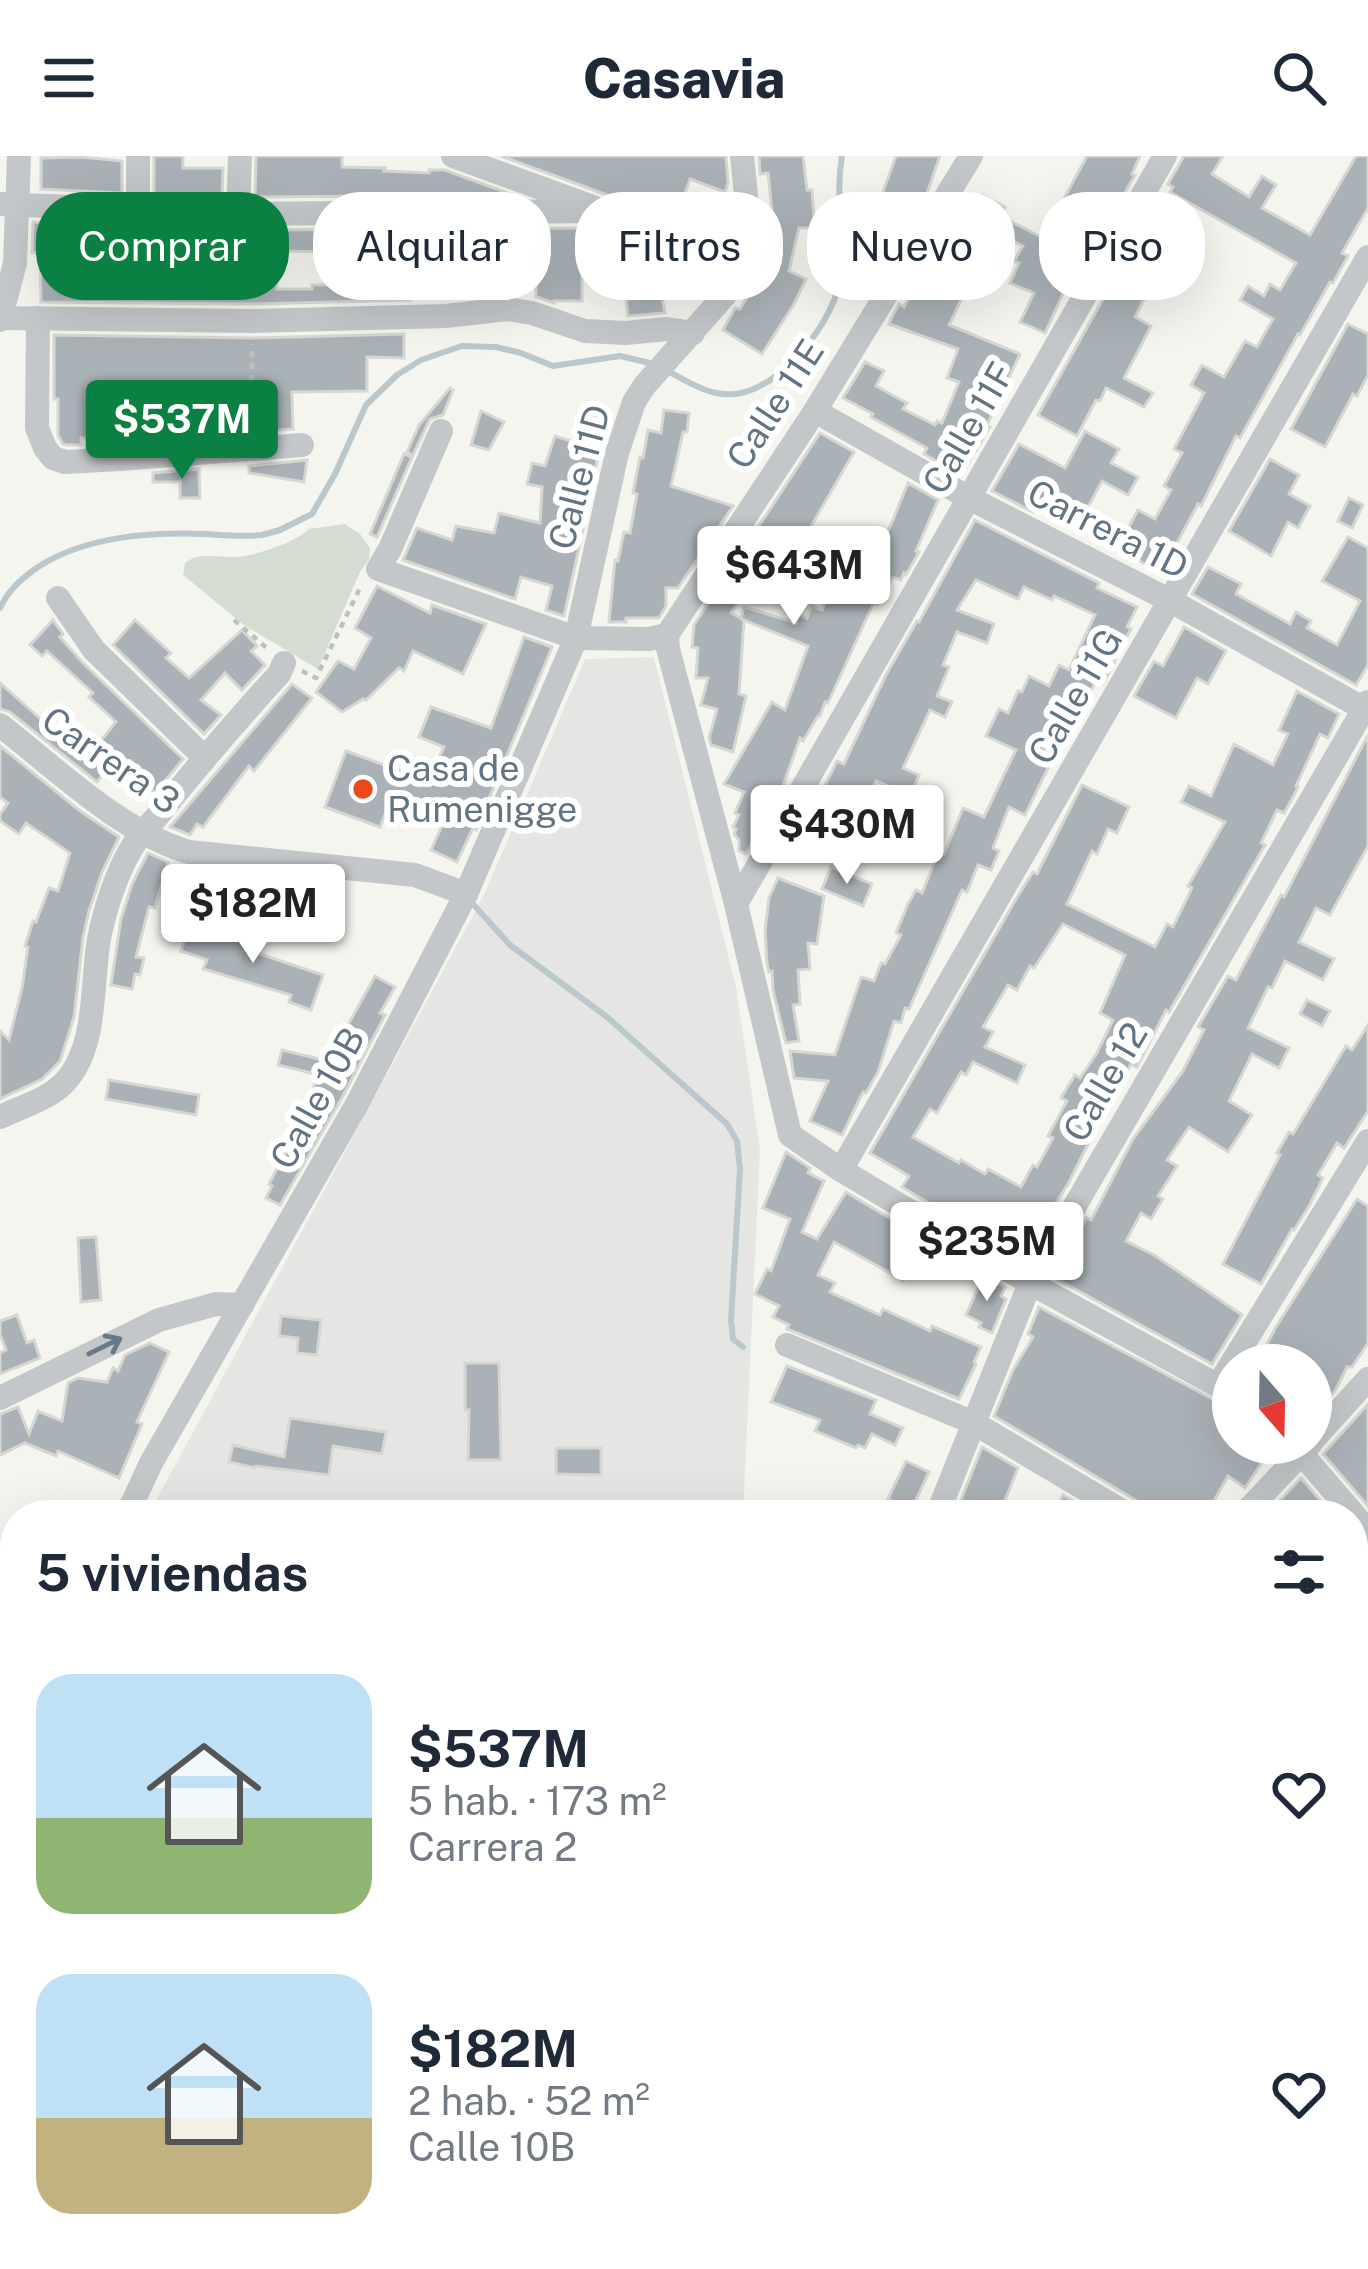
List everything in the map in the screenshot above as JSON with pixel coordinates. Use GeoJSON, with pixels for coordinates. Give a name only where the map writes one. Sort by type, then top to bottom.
{"type":"FeatureCollection","features":[{"type":"Feature","properties":{"kind":"street"},"geometry":{"type":"LineString","coordinates":[[19,156],[9,205],[15,263],[1,318],[252,320],[446,316],[507,309],[585,331],[667,329],[685,342]]}},
{"type":"Feature","properties":{"kind":"street"},"geometry":{"type":"LineString","coordinates":[[138,156],[138,192]]}},
{"type":"Feature","properties":{"kind":"street"},"geometry":{"type":"LineString","coordinates":[[239,192],[240,156]]}},
{"type":"Feature","properties":{"kind":"street"},"geometry":{"type":"LineString","coordinates":[[453,156],[575,200]]}},
{"type":"Feature","properties":{"kind":"street","name":"Calle 11D"},"geometry":{"type":"LineString","coordinates":[[576,638],[616,453],[634,402],[725,295],[747,252],[742,156]]}},
{"type":"Feature","properties":{"kind":"street","name":"Calle 11E"},"geometry":{"type":"LineString","coordinates":[[667,634],[815,411],[971,156]]}},
{"type":"Feature","properties":{"kind":"street","name":"Calle 11F"},"geometry":{"type":"LineString","coordinates":[[736,904],[1165,156]]}},
{"type":"Feature","properties":{"kind":"street"},"geometry":{"type":"LineString","coordinates":[[289,214],[575,211]]}},
{"type":"Feature","properties":{"kind":"street","name":"Calle 11G"},"geometry":{"type":"LineString","coordinates":[[842,1170],[1368,256]]}},
{"type":"Feature","properties":{"kind":"street"},"geometry":{"type":"LineString","coordinates":[[38,318],[37,428],[53,458],[65,462],[302,445]]}},
{"type":"Feature","properties":{"kind":"street","name":"Carrera 1D"},"geometry":{"type":"LineString","coordinates":[[815,411],[969,498],[1367,707]]}},
{"type":"Feature","properties":{"kind":"street"},"geometry":{"type":"LineString","coordinates":[[441,431],[378,568],[576,638],[649,639],[667,634],[790,1135],[1030,1283],[1212,1381]]}},
{"type":"Feature","properties":{"kind":"street"},"geometry":{"type":"LineString","coordinates":[[58,598],[94,650],[204,757]]}},
{"type":"Feature","properties":{"kind":"street","name":"Calle 10B"},"geometry":{"type":"LineString","coordinates":[[134,1500],[357,1104],[466,894],[576,638]]}},
{"type":"Feature","properties":{"kind":"street"},"geometry":{"type":"LineString","coordinates":[[0,1117],[51,1093],[74,1070],[93,1011],[100,934],[136,840],[284,663]]}},
{"type":"Feature","properties":{"kind":"street","name":"Calle 12"},"geometry":{"type":"LineString","coordinates":[[943,1500],[1030,1283],[1367,707]]}},
{"type":"Feature","properties":{"kind":"street","name":"Carrera 3"},"geometry":{"type":"LineString","coordinates":[[0,725],[121,819],[173,848],[415,875],[466,894]]}},
{"type":"Feature","properties":{"kind":"street"},"geometry":{"type":"LineString","coordinates":[[1252,1344],[1368,1141]]}},
{"type":"Feature","properties":{"kind":"street"},"geometry":{"type":"LineString","coordinates":[[0,1397],[159,1320],[216,1304],[242,1305]]}},
{"type":"Feature","properties":{"kind":"street"},"geometry":{"type":"LineString","coordinates":[[787,1345],[974,1423],[1105,1500]]}},
{"type":"Feature","properties":{"kind":"street"},"geometry":{"type":"LineString","coordinates":[[1332,1419],[1368,1379]]}},
{"type":"Feature","properties":{"kind":"street"},"geometry":{"type":"LineString","coordinates":[[1257,1500],[1290,1464]]}},
{"type":"Feature","properties":{"kind":"street"},"geometry":{"type":"LineString","coordinates":[[1321,1464],[1346,1500]]}},
{"type":"Feature","properties":{"kind":"path"},"geometry":{"type":"LineString","coordinates":[[251,447],[252,320]]}},
{"type":"Feature","properties":{"kind":"path"},"geometry":{"type":"LineString","coordinates":[[316,678],[366,574],[378,568]]}},
{"type":"Feature","properties":{"kind":"shaded area"},"geometry":{"type":"Polygon","coordinates":[[[345,524],[370,548],[369,559],[318,669],[244,625],[183,575],[185,563],[197,557],[252,554],[285,544],[309,529],[345,524]]]}},
{"type":"Feature","properties":{"kind":"shaded area"},"geometry":{"type":"Polygon","coordinates":[[[654,657],[736,987],[760,1149],[744,1500],[156,1500],[484,895],[585,659],[654,657]]]}},
{"type":"Feature","properties":{"kind":"building"},"geometry":{"type":"Polygon","coordinates":[[[154,156],[183,156],[183,168],[223,168],[222,192],[154,192],[154,156]]]}},
{"type":"Feature","properties":{"kind":"building"},"geometry":{"type":"Polygon","coordinates":[[[256,156],[342,156],[342,167],[445,170],[505,192],[313,192],[313,197],[289,197],[289,192],[255,192],[256,156]]]}},
{"type":"Feature","properties":{"kind":"building"},"geometry":{"type":"Polygon","coordinates":[[[501,156],[726,156],[725,192],[690,179],[685,192],[599,192],[501,156]]]}},
{"type":"Feature","properties":{"kind":"building"},"geometry":{"type":"Polygon","coordinates":[[[759,156],[803,156],[807,190],[812,192],[807,192],[807,228],[799,228],[789,271],[806,279],[762,354],[723,330],[745,300],[783,300],[783,192],[770,192],[768,173],[760,174],[759,156]]]}},
{"type":"Feature","properties":{"kind":"building"},"geometry":{"type":"Polygon","coordinates":[[[896,156],[940,156],[927,192],[883,192],[896,156]]]}},
{"type":"Feature","properties":{"kind":"building"},"geometry":{"type":"Polygon","coordinates":[[[1087,156],[1140,156],[1125,192],[1068,192],[1087,156]]]}},
{"type":"Feature","properties":{"kind":"building"},"geometry":{"type":"Polygon","coordinates":[[[1184,156],[1223,156],[1212,174],[1249,197],[1262,176],[1276,185],[1262,208],[1310,235],[1356,156],[1368,156],[1368,208],[1342,253],[1348,256],[1240,438],[1236,436],[1166,563],[1158,559],[1153,568],[1117,549],[1138,510],[1155,519],[1171,490],[1164,486],[1182,453],[1174,449],[1204,393],[1191,385],[1202,365],[1224,377],[1245,341],[1257,347],[1273,319],[1240,300],[1248,286],[1264,296],[1270,284],[1280,290],[1296,263],[1205,212],[1205,192],[1170,192],[1173,187],[1168,184],[1184,156]]]}},
{"type":"Feature","properties":{"kind":"building"},"geometry":{"type":"Polygon","coordinates":[[[41,158],[122,161],[122,192],[41,189],[41,158]]]}},
{"type":"Feature","properties":{"kind":"building"},"geometry":{"type":"Polygon","coordinates":[[[33,222],[36,222],[36,253],[32,253],[33,222]]]}},
{"type":"Feature","properties":{"kind":"building"},"geometry":{"type":"Polygon","coordinates":[[[1015,224],[1039,236],[1039,300],[1060,300],[1045,333],[1020,322],[1034,293],[1015,285],[1019,263],[1015,259],[1023,246],[1015,242],[1015,224]]]}},
{"type":"Feature","properties":{"kind":"building"},"geometry":{"type":"Polygon","coordinates":[[[551,228],[575,228],[575,300],[582,301],[545,300],[551,300],[551,228]]]}},
{"type":"Feature","properties":{"kind":"building"},"geometry":{"type":"Polygon","coordinates":[[[289,230],[313,230],[313,252],[289,251],[289,230]]]}},
{"type":"Feature","properties":{"kind":"building"},"geometry":{"type":"Polygon","coordinates":[[[312,285],[313,300],[410,300],[252,304],[41,302],[289,300],[289,289],[312,289],[312,285]]]}},
{"type":"Feature","properties":{"kind":"building"},"geometry":{"type":"Polygon","coordinates":[[[626,300],[662,300],[665,313],[628,316],[626,300]]]}},
{"type":"Feature","properties":{"kind":"building"},"geometry":{"type":"Polygon","coordinates":[[[908,300],[961,300],[949,325],[1020,354],[990,427],[966,467],[958,463],[954,471],[924,454],[927,448],[843,398],[865,362],[884,371],[876,386],[907,403],[903,409],[935,425],[942,423],[959,382],[947,378],[958,349],[889,324],[899,304],[904,307],[908,300]]]}},
{"type":"Feature","properties":{"kind":"building"},"geometry":{"type":"Polygon","coordinates":[[[1103,300],[1144,300],[1135,317],[1151,326],[1124,378],[1153,393],[1144,407],[1106,388],[1077,436],[1038,415],[1103,300]]]}},
{"type":"Feature","properties":{"kind":"building"},"geometry":{"type":"Polygon","coordinates":[[[1348,324],[1368,334],[1368,375],[1325,447],[1291,429],[1348,324]]]}},
{"type":"Feature","properties":{"kind":"building"},"geometry":{"type":"Polygon","coordinates":[[[404,334],[404,358],[367,357],[367,391],[292,392],[293,429],[268,431],[266,389],[230,391],[230,434],[126,442],[81,438],[81,445],[63,444],[58,435],[54,335],[404,334]]]}},
{"type":"Feature","properties":{"kind":"building"},"geometry":{"type":"Polygon","coordinates":[[[450,388],[443,415],[430,419],[413,455],[407,452],[419,425],[450,388]]]}},
{"type":"Feature","properties":{"kind":"building"},"geometry":{"type":"Polygon","coordinates":[[[664,410],[689,413],[671,486],[733,506],[678,588],[666,588],[666,606],[659,618],[609,622],[615,560],[624,532],[630,533],[640,457],[648,430],[661,433],[664,410]]]}},
{"type":"Feature","properties":{"kind":"building"},"geometry":{"type":"Polygon","coordinates":[[[481,411],[504,422],[489,450],[471,445],[481,411]]]}},
{"type":"Feature","properties":{"kind":"building"},"geometry":{"type":"Polygon","coordinates":[[[584,411],[605,413],[564,616],[546,610],[552,586],[521,577],[515,599],[403,560],[417,528],[452,540],[456,526],[494,533],[499,513],[540,523],[542,487],[527,484],[532,463],[545,466],[555,436],[574,442],[575,431],[582,431],[584,411]]]}},
{"type":"Feature","properties":{"kind":"building"},"geometry":{"type":"Polygon","coordinates":[[[1085,431],[1119,449],[1111,463],[1138,477],[1128,495],[1102,481],[1077,527],[1037,506],[1033,512],[992,491],[1019,444],[1065,468],[1085,431]]]}},
{"type":"Feature","properties":{"kind":"building"},"geometry":{"type":"Polygon","coordinates":[[[820,433],[854,452],[795,554],[802,556],[796,574],[769,566],[764,575],[757,571],[731,613],[741,618],[744,607],[796,623],[799,615],[807,618],[812,606],[822,610],[829,593],[851,602],[871,567],[857,562],[869,533],[885,539],[908,483],[938,500],[919,552],[906,575],[901,580],[893,577],[874,602],[828,703],[803,741],[800,738],[780,794],[746,854],[739,851],[733,827],[744,792],[724,784],[772,702],[785,710],[808,646],[744,620],[739,694],[746,696],[733,752],[711,745],[717,709],[701,705],[708,678],[696,678],[694,625],[820,433]]]}},
{"type":"Feature","properties":{"kind":"building"},"geometry":{"type":"Polygon","coordinates":[[[404,454],[412,457],[377,537],[370,534],[404,454]]]}},
{"type":"Feature","properties":{"kind":"building"},"geometry":{"type":"Polygon","coordinates":[[[1270,459],[1299,475],[1289,494],[1310,506],[1298,528],[1288,522],[1271,556],[1229,531],[1270,459]]]}},
{"type":"Feature","properties":{"kind":"building"},"geometry":{"type":"Polygon","coordinates":[[[307,460],[304,482],[249,473],[249,466],[307,460]]]}},
{"type":"Feature","properties":{"kind":"building"},"geometry":{"type":"Polygon","coordinates":[[[199,469],[200,498],[180,498],[180,482],[153,482],[153,473],[199,469]]]}},
{"type":"Feature","properties":{"kind":"building"},"geometry":{"type":"Polygon","coordinates":[[[1349,498],[1363,505],[1352,528],[1338,521],[1349,498]]]}},
{"type":"Feature","properties":{"kind":"building"},"geometry":{"type":"Polygon","coordinates":[[[975,520],[1137,607],[1103,684],[1096,681],[1083,707],[1075,704],[1063,730],[1055,726],[1039,760],[1050,764],[1025,815],[1009,807],[993,848],[999,851],[991,870],[978,865],[967,892],[962,890],[909,1009],[905,1008],[901,1023],[894,1021],[878,1072],[842,1135],[810,1121],[828,1081],[794,1078],[790,1051],[835,1055],[861,977],[874,981],[901,935],[896,933],[908,904],[916,890],[922,893],[963,808],[984,817],[1016,750],[986,736],[999,709],[1008,713],[1029,676],[1049,686],[1059,665],[1069,670],[1095,615],[1024,587],[1018,599],[976,580],[957,610],[994,624],[987,643],[957,632],[937,696],[952,702],[945,717],[930,710],[903,768],[919,775],[911,796],[876,781],[869,796],[864,794],[847,833],[809,818],[837,761],[844,764],[886,675],[975,520]]]}},
{"type":"Feature","properties":{"kind":"building"},"geometry":{"type":"Polygon","coordinates":[[[1348,537],[1368,548],[1368,665],[1356,685],[1192,594],[1208,567],[1241,584],[1236,594],[1290,624],[1296,612],[1311,621],[1307,628],[1337,645],[1360,601],[1322,581],[1348,537]]]}},
{"type":"Feature","properties":{"kind":"building"},"geometry":{"type":"Polygon","coordinates":[[[377,586],[430,613],[432,605],[486,624],[463,674],[413,651],[404,671],[399,668],[366,700],[342,712],[316,692],[338,661],[354,669],[371,638],[355,628],[377,586]]]}},
{"type":"Feature","properties":{"kind":"building"},"geometry":{"type":"Polygon","coordinates":[[[53,620],[63,634],[60,637],[82,662],[183,759],[155,793],[117,757],[97,782],[10,712],[0,709],[0,683],[61,737],[64,732],[91,753],[116,722],[89,697],[93,693],[47,651],[42,656],[30,645],[53,620]]]}},
{"type":"Feature","properties":{"kind":"building"},"geometry":{"type":"Polygon","coordinates":[[[135,620],[171,653],[166,658],[189,678],[242,630],[257,646],[251,651],[265,665],[242,690],[225,673],[201,700],[221,715],[204,734],[113,645],[135,620]]]}},
{"type":"Feature","properties":{"kind":"building"},"geometry":{"type":"Polygon","coordinates":[[[1184,627],[1226,651],[1208,684],[1197,678],[1176,718],[1134,696],[1154,661],[1163,666],[1184,627]]]}},
{"type":"Feature","properties":{"kind":"building"},"geometry":{"type":"Polygon","coordinates":[[[524,637],[552,647],[476,830],[473,828],[457,862],[431,850],[441,828],[389,804],[380,827],[325,807],[346,751],[428,781],[444,747],[419,737],[431,707],[491,728],[524,637]]]}},
{"type":"Feature","properties":{"kind":"building"},"geometry":{"type":"Polygon","coordinates":[[[292,684],[312,698],[254,771],[249,766],[203,827],[197,824],[190,835],[170,827],[292,684]]]}},
{"type":"Feature","properties":{"kind":"building"},"geometry":{"type":"Polygon","coordinates":[[[1297,691],[1339,714],[1328,738],[1320,734],[1292,799],[1284,813],[1277,810],[1261,843],[1265,845],[1137,1067],[1131,1064],[1112,1096],[1024,1260],[902,1187],[909,1176],[870,1153],[1019,894],[1033,872],[1037,874],[1082,785],[1129,807],[1117,833],[1108,829],[1097,854],[1092,851],[1067,904],[1155,947],[1167,924],[1173,927],[1192,888],[1188,886],[1225,822],[1181,802],[1189,786],[1211,796],[1234,744],[1273,765],[1288,734],[1279,730],[1297,691]],[[1063,924],[1017,990],[1008,985],[983,1027],[993,1032],[985,1047],[1025,1065],[1017,1083],[973,1062],[966,1075],[961,1072],[937,1113],[930,1109],[913,1137],[959,1163],[985,1174],[988,1169],[1021,1187],[1053,1138],[1048,1136],[1067,1101],[1061,1098],[1097,1053],[1113,1020],[1100,1013],[1125,955],[1063,924]]]}},
{"type":"Feature","properties":{"kind":"building"},"geometry":{"type":"Polygon","coordinates":[[[1368,735],[1368,846],[1330,915],[1316,908],[1299,942],[1334,959],[1323,980],[1285,961],[1248,1028],[1289,1048],[1279,1068],[1252,1054],[1229,1101],[1252,1115],[1228,1152],[1189,1127],[1167,1160],[1177,1166],[1158,1196],[1163,1199],[1151,1219],[1141,1213],[1126,1241],[1242,1315],[1224,1344],[1212,1344],[1212,1364],[1053,1277],[1087,1218],[1091,1220],[1133,1139],[1183,1071],[1204,1030],[1198,1027],[1228,976],[1236,980],[1281,895],[1284,897],[1368,735]]]}},
{"type":"Feature","properties":{"kind":"building"},"geometry":{"type":"Polygon","coordinates":[[[0,746],[119,837],[89,911],[74,1017],[60,1061],[42,1079],[0,1099],[0,1031],[9,1040],[33,921],[49,888],[58,891],[70,853],[26,823],[19,834],[0,821],[8,803],[0,797],[0,746]]]}},
{"type":"Feature","properties":{"kind":"building"},"geometry":{"type":"Polygon","coordinates":[[[148,853],[168,862],[155,908],[149,907],[136,957],[144,958],[140,975],[135,974],[132,989],[111,985],[121,919],[148,853]]]}},
{"type":"Feature","properties":{"kind":"building"},"geometry":{"type":"Polygon","coordinates":[[[831,867],[872,884],[863,906],[822,889],[831,867]]]}},
{"type":"Feature","properties":{"kind":"building"},"geometry":{"type":"Polygon","coordinates":[[[778,878],[824,896],[817,944],[808,943],[810,969],[798,970],[800,1004],[793,1005],[799,1041],[786,1043],[767,964],[765,931],[769,898],[778,878]]]}},
{"type":"Feature","properties":{"kind":"building"},"geometry":{"type":"Polygon","coordinates":[[[188,929],[214,937],[217,929],[261,944],[257,953],[323,975],[311,1010],[289,1002],[291,995],[203,969],[207,960],[181,951],[188,929]]]}},
{"type":"Feature","properties":{"kind":"building"},"geometry":{"type":"Polygon","coordinates":[[[375,976],[395,987],[380,1013],[385,1015],[280,1205],[266,1198],[269,1184],[305,1116],[300,1113],[320,1075],[278,1065],[282,1050],[328,1061],[375,976]]]}},
{"type":"Feature","properties":{"kind":"building"},"geometry":{"type":"Polygon","coordinates":[[[1307,1000],[1330,1011],[1322,1026],[1300,1014],[1307,1000]]]}},
{"type":"Feature","properties":{"kind":"building"},"geometry":{"type":"Polygon","coordinates":[[[1368,1025],[1368,1111],[1344,1148],[1337,1143],[1318,1175],[1323,1178],[1309,1206],[1261,1284],[1223,1264],[1289,1132],[1293,1134],[1346,1046],[1352,1050],[1368,1025]]]}},
{"type":"Feature","properties":{"kind":"building"},"geometry":{"type":"Polygon","coordinates":[[[109,1080],[199,1095],[196,1115],[106,1099],[109,1080]]]}},
{"type":"Feature","properties":{"kind":"building"},"geometry":{"type":"Polygon","coordinates":[[[786,1152],[824,1181],[802,1232],[817,1239],[846,1192],[926,1240],[903,1280],[834,1242],[818,1275],[835,1283],[830,1292],[880,1315],[883,1309],[981,1347],[959,1399],[787,1329],[789,1325],[773,1317],[779,1306],[755,1294],[767,1269],[771,1271],[790,1219],[763,1208],[786,1152]]]}},
{"type":"Feature","properties":{"kind":"building"},"geometry":{"type":"Polygon","coordinates":[[[1357,1199],[1368,1206],[1368,1343],[1332,1394],[1332,1344],[1267,1344],[1357,1199]]]}},
{"type":"Feature","properties":{"kind":"building"},"geometry":{"type":"Polygon","coordinates":[[[96,1237],[101,1300],[81,1302],[78,1238],[96,1237]]]}},
{"type":"Feature","properties":{"kind":"building"},"geometry":{"type":"Polygon","coordinates":[[[983,1277],[1005,1287],[1001,1296],[1006,1299],[992,1333],[966,1315],[983,1277]]]}},
{"type":"Feature","properties":{"kind":"building"},"geometry":{"type":"Polygon","coordinates":[[[1039,1307],[1212,1399],[1212,1464],[1261,1464],[1245,1488],[1228,1476],[1214,1500],[1135,1500],[994,1416],[1033,1337],[1028,1334],[1039,1307]]]}},
{"type":"Feature","properties":{"kind":"building"},"geometry":{"type":"Polygon","coordinates":[[[17,1315],[27,1343],[34,1340],[40,1358],[0,1374],[0,1353],[6,1350],[0,1321],[17,1315]]]}},
{"type":"Feature","properties":{"kind":"building"},"geometry":{"type":"Polygon","coordinates":[[[281,1316],[321,1320],[317,1355],[297,1353],[298,1338],[279,1336],[281,1316]]]}},
{"type":"Feature","properties":{"kind":"building"},"geometry":{"type":"Polygon","coordinates":[[[150,1343],[169,1352],[137,1422],[142,1424],[119,1478],[58,1451],[56,1456],[25,1443],[0,1455],[0,1414],[18,1407],[29,1434],[38,1411],[62,1421],[68,1383],[78,1378],[107,1382],[125,1355],[150,1343]]]}},
{"type":"Feature","properties":{"kind":"building"},"geometry":{"type":"Polygon","coordinates":[[[465,1363],[499,1363],[501,1460],[468,1460],[465,1363]]]}},
{"type":"Feature","properties":{"kind":"building"},"geometry":{"type":"Polygon","coordinates":[[[787,1366],[876,1400],[870,1414],[903,1428],[895,1445],[872,1434],[865,1448],[856,1448],[815,1431],[820,1420],[771,1402],[787,1366]]]}},
{"type":"Feature","properties":{"kind":"building"},"geometry":{"type":"Polygon","coordinates":[[[1368,1404],[1368,1500],[1363,1500],[1332,1464],[1332,1444],[1368,1404]]]}},
{"type":"Feature","properties":{"kind":"building"},"geometry":{"type":"Polygon","coordinates":[[[290,1418],[386,1432],[382,1454],[333,1446],[329,1475],[229,1462],[233,1445],[284,1457],[290,1418]]]}},
{"type":"Feature","properties":{"kind":"building"},"geometry":{"type":"Polygon","coordinates":[[[982,1447],[1018,1468],[1005,1500],[961,1500],[982,1447]]]}},
{"type":"Feature","properties":{"kind":"building"},"geometry":{"type":"Polygon","coordinates":[[[556,1448],[601,1448],[601,1475],[556,1474],[556,1448]]]}},
{"type":"Feature","properties":{"kind":"building"},"geometry":{"type":"Polygon","coordinates":[[[906,1461],[929,1472],[916,1500],[888,1499],[906,1461]]]}},
{"type":"Feature","properties":{"kind":"building"},"geometry":{"type":"Polygon","coordinates":[[[1301,1478],[1320,1500],[1280,1500],[1301,1478]]]}},
{"type":"Feature","properties":{"kind":"waterway"},"geometry":{"type":"LineString","coordinates":[[666,370],[707,391],[735,394],[771,380],[803,350],[829,312],[841,276],[842,156]]}},
{"type":"Feature","properties":{"kind":"waterway"},"geometry":{"type":"LineString","coordinates":[[0,608],[26,576],[77,548],[141,535],[262,535],[312,514],[366,405],[421,360],[462,346],[496,347],[553,366],[620,356],[654,364]]}},
{"type":"Feature","properties":{"kind":"waterway"},"geometry":{"type":"LineString","coordinates":[[472,903],[510,945],[607,1017],[727,1124],[737,1141],[740,1169],[731,1320],[733,1339],[743,1347]]}},
{"type":"Feature","properties":{"kind":"place","name":"Casa de Rumenigge"},"geometry":{"type":"Point","coordinates":[363,789]}}]}
